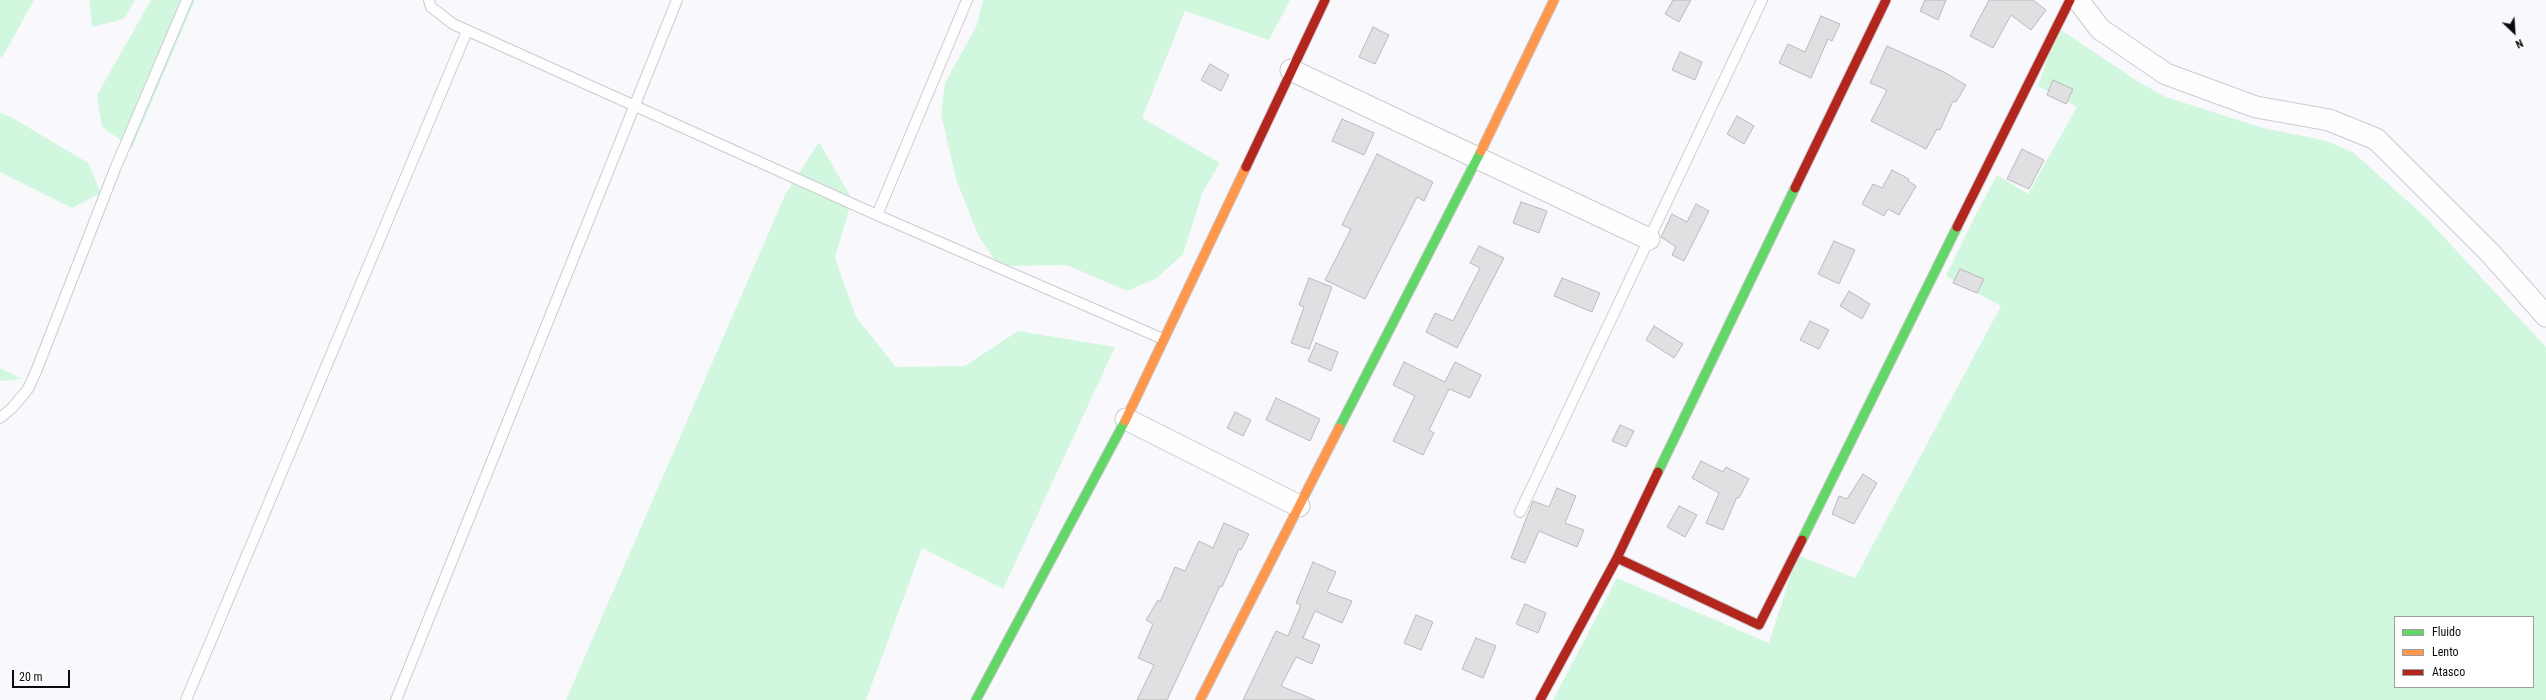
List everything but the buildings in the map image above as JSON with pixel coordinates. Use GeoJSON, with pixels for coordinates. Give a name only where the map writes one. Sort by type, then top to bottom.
{"type":"FeatureCollection","features":[{"type":"Feature","properties":{"kind":"street"},"geometry":{"type":"LineString","coordinates":[[976,700],[1126,419],[1325,0]]}},
{"type":"Feature","properties":{"kind":"street"},"geometry":{"type":"LineString","coordinates":[[1200,700],[1477,158],[1554,0]]}},
{"type":"Feature","properties":{"kind":"street"},"geometry":{"type":"LineString","coordinates":[[1540,700],[1618,558],[1886,0]]}},
{"type":"Feature","properties":{"kind":"street"},"geometry":{"type":"LineString","coordinates":[[1618,558],[1759,625],[2070,0]]}},
{"type":"Feature","properties":{"kind":"street"},"geometry":{"type":"LineString","coordinates":[[2078,0],[2100,29],[2166,74],[2256,106],[2330,120],[2376,139],[2491,254],[2546,316]]}},
{"type":"Feature","properties":{"kind":"street"},"geometry":{"type":"LineString","coordinates":[[1291,70],[1648,240]]}},
{"type":"Feature","properties":{"kind":"street"},"geometry":{"type":"LineString","coordinates":[[1126,419],[1300,506]]}},
{"type":"Feature","properties":{"kind":"lane"},"geometry":{"type":"LineString","coordinates":[[0,418],[12,408],[28,388],[37,369],[115,169],[187,0]]}},
{"type":"Feature","properties":{"kind":"lane"},"geometry":{"type":"LineString","coordinates":[[429,0],[431,7],[452,24],[467,31],[877,215],[1163,339]]}},
{"type":"Feature","properties":{"kind":"lane"},"geometry":{"type":"LineString","coordinates":[[396,700],[633,105],[677,0]]}},
{"type":"Feature","properties":{"kind":"lane"},"geometry":{"type":"LineString","coordinates":[[877,215],[967,0]]}},
{"type":"Feature","properties":{"kind":"lane"},"geometry":{"type":"LineString","coordinates":[[1520,512],[1762,0]]}},
{"type":"Feature","properties":{"kind":"lane"},"geometry":{"type":"LineString","coordinates":[[186,700],[467,31]]}},
{"type":"Feature","properties":{"kind":"green space"},"geometry":{"type":"Polygon","coordinates":[[[0,0],[34,0],[3,56],[0,58],[0,0]]]}},
{"type":"Feature","properties":{"kind":"green space"},"geometry":{"type":"Polygon","coordinates":[[[89,0],[135,0],[124,19],[92,27],[89,0]]]}},
{"type":"Feature","properties":{"kind":"green space"},"geometry":{"type":"Polygon","coordinates":[[[151,0],[195,0],[132,148],[102,127],[97,95],[151,0]]]}},
{"type":"Feature","properties":{"kind":"green space"},"geometry":{"type":"Polygon","coordinates":[[[983,0],[1290,0],[1269,40],[1185,11],[1142,118],[1220,163],[1203,191],[1183,254],[1157,278],[1127,291],[1067,265],[999,266],[979,237],[956,179],[941,114],[945,83],[977,25],[983,0]]]}},
{"type":"Feature","properties":{"kind":"green space"},"geometry":{"type":"Polygon","coordinates":[[[2058,28],[2137,81],[2166,97],[2263,128],[2327,141],[2354,153],[2426,218],[2546,347],[2546,700],[1553,700],[1617,578],[1769,643],[1797,555],[1855,578],[2001,306],[1946,276],[1997,175],[2028,194],[2077,107],[2038,86],[2058,28]]]}},
{"type":"Feature","properties":{"kind":"green space"},"geometry":{"type":"Polygon","coordinates":[[[0,113],[11,117],[88,163],[101,193],[72,208],[0,172],[0,113]]]}},
{"type":"Feature","properties":{"kind":"green space"},"geometry":{"type":"Polygon","coordinates":[[[819,142],[852,199],[835,258],[856,317],[896,367],[965,366],[1018,331],[1115,347],[1003,589],[922,548],[866,700],[566,700],[785,195],[819,142]]]}},
{"type":"Feature","properties":{"kind":"green space"},"geometry":{"type":"Polygon","coordinates":[[[0,368],[22,379],[0,381],[0,368]]]}},
{"type":"Feature","properties":{"kind":"traffic: fast"},"geometry":{"type":"LineString","coordinates":[[1339,428],[1481,151]]}},
{"type":"Feature","properties":{"kind":"traffic: fast"},"geometry":{"type":"LineString","coordinates":[[1658,472],[1795,188]]}},
{"type":"Feature","properties":{"kind":"traffic: fast"},"geometry":{"type":"LineString","coordinates":[[1802,540],[1957,227]]}},
{"type":"Feature","properties":{"kind":"traffic: fast"},"geometry":{"type":"LineString","coordinates":[[976,700],[1125,421]]}},
{"type":"Feature","properties":{"kind":"traffic: slow"},"geometry":{"type":"LineString","coordinates":[[1481,151],[1554,0]]}},
{"type":"Feature","properties":{"kind":"traffic: slow"},"geometry":{"type":"LineString","coordinates":[[1125,421],[1246,167]]}},
{"type":"Feature","properties":{"kind":"traffic: slow"},"geometry":{"type":"LineString","coordinates":[[1200,700],[1339,428]]}},
{"type":"Feature","properties":{"kind":"traffic: jam"},"geometry":{"type":"LineString","coordinates":[[1246,167],[1325,0]]}},
{"type":"Feature","properties":{"kind":"traffic: jam"},"geometry":{"type":"LineString","coordinates":[[1795,188],[1886,0]]}},
{"type":"Feature","properties":{"kind":"traffic: jam"},"geometry":{"type":"LineString","coordinates":[[1957,227],[2070,0]]}},
{"type":"Feature","properties":{"kind":"traffic: jam"},"geometry":{"type":"LineString","coordinates":[[1540,700],[1617,558],[1658,472]]}},
{"type":"Feature","properties":{"kind":"traffic: jam"},"geometry":{"type":"LineString","coordinates":[[1617,558],[1759,625],[1802,540]]}}]}
